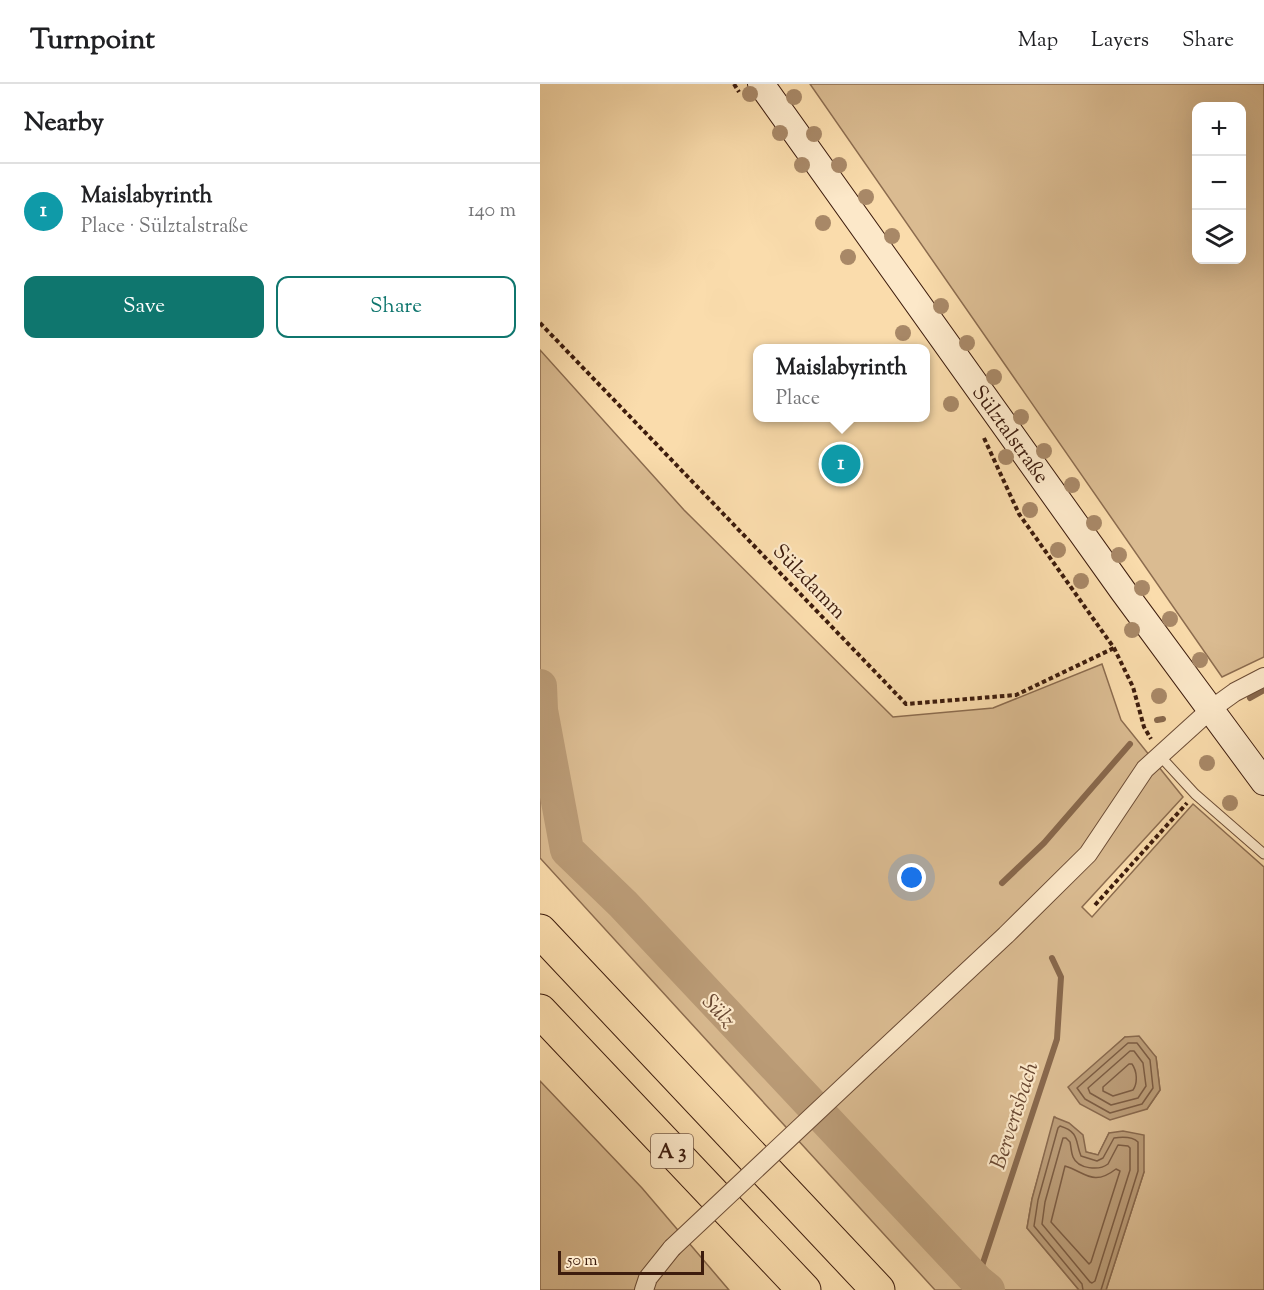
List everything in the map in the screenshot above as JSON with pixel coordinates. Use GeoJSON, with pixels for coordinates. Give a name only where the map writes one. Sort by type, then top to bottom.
{"type":"FeatureCollection","features":[{"type":"Feature","properties":{"kind":"highway","name":"A 3"},"geometry":{"type":"LineString","coordinates":[[540,931],[878,1290]]}},
{"type":"Feature","properties":{"kind":"highway","name":"A 3"},"geometry":{"type":"LineString","coordinates":[[540,1011],[804,1290]]}},
{"type":"Feature","properties":{"kind":"main road","name":"Sülztalstraße"},"geometry":{"type":"LineString","coordinates":[[761,84],[1123,591],[1264,782]]}},
{"type":"Feature","properties":{"kind":"street"},"geometry":{"type":"LineString","coordinates":[[644,1290],[648,1278],[672,1248],[1006,935],[1088,854],[1145,769],[1210,710],[1235,692],[1264,677]]}},
{"type":"Feature","properties":{"kind":"lane"},"geometry":{"type":"LineString","coordinates":[[1160,756],[1195,794],[1264,854]]}},
{"type":"Feature","properties":{"kind":"path","name":"Sülzdamm"},"geometry":{"type":"LineString","coordinates":[[540,323],[906,704],[1016,695],[1114,648]]}},
{"type":"Feature","properties":{"kind":"path"},"geometry":{"type":"LineString","coordinates":[[983,435],[1019,514],[1114,648],[1132,687],[1144,727],[1160,756]]}},
{"type":"Feature","properties":{"kind":"path"},"geometry":{"type":"LineString","coordinates":[[1095,905],[1195,794]]}},
{"type":"Feature","properties":{"kind":"shaded area"},"geometry":{"type":"Polygon","coordinates":[[[810,84],[1264,84],[1264,657],[1222,677],[810,84]]]}},
{"type":"Feature","properties":{"kind":"shaded area"},"geometry":{"type":"Polygon","coordinates":[[[540,350],[684,510],[893,717],[993,708],[1102,664],[1121,720],[1183,797],[1082,907],[1092,917],[1193,804],[1264,867],[1264,1290],[1106,1290],[1144,1172],[1109,1133],[1098,1155],[1086,1152],[1055,1117],[1032,1199],[1027,1228],[1079,1290],[935,1290],[540,858],[540,350]],[[1125,1037],[1110,1051],[1147,1109],[1160,1090],[1156,1057],[1125,1037]]]}},
{"type":"Feature","properties":{"kind":"shaded area"},"geometry":{"type":"Polygon","coordinates":[[[540,1081],[642,1188],[729,1290],[540,1290],[540,1081]]]}},
{"type":"Feature","properties":{"kind":"water"},"geometry":{"type":"Polygon","coordinates":[[[1139,1036],[1156,1057],[1160,1090],[1147,1109],[1110,1120],[1080,1104],[1068,1087],[1125,1037],[1139,1036]]]}},
{"type":"Feature","properties":{"kind":"water"},"geometry":{"type":"Polygon","coordinates":[[[1054,1117],[1069,1123],[1083,1135],[1086,1152],[1098,1155],[1109,1133],[1123,1131],[1144,1135],[1144,1172],[1106,1290],[1079,1290],[1027,1228],[1032,1199],[1054,1117]]]}},
{"type":"Feature","properties":{"kind":"waterway","name":"Sülz"},"geometry":{"type":"LineString","coordinates":[[540,686],[541,710],[567,850],[623,904],[977,1281],[988,1290]]}},
{"type":"Feature","properties":{"kind":"waterway","name":"Bervertsbach"},"geometry":{"type":"LineString","coordinates":[[1250,698],[1264,690]]}},
{"type":"Feature","properties":{"kind":"waterway","name":"Bervertsbach"},"geometry":{"type":"LineString","coordinates":[[1157,720],[1163,719]]}},
{"type":"Feature","properties":{"kind":"waterway","name":"Bervertsbach"},"geometry":{"type":"LineString","coordinates":[[1002,883],[1044,843],[1130,744]]}},
{"type":"Feature","properties":{"kind":"waterway","name":"Bervertsbach"},"geometry":{"type":"LineString","coordinates":[[977,1281],[1057,1039],[1061,977],[1052,958]]}},
{"type":"Feature","properties":{"kind":"place","name":"Maislabyrinth"},"geometry":{"type":"Point","coordinates":[841,464]}}]}
